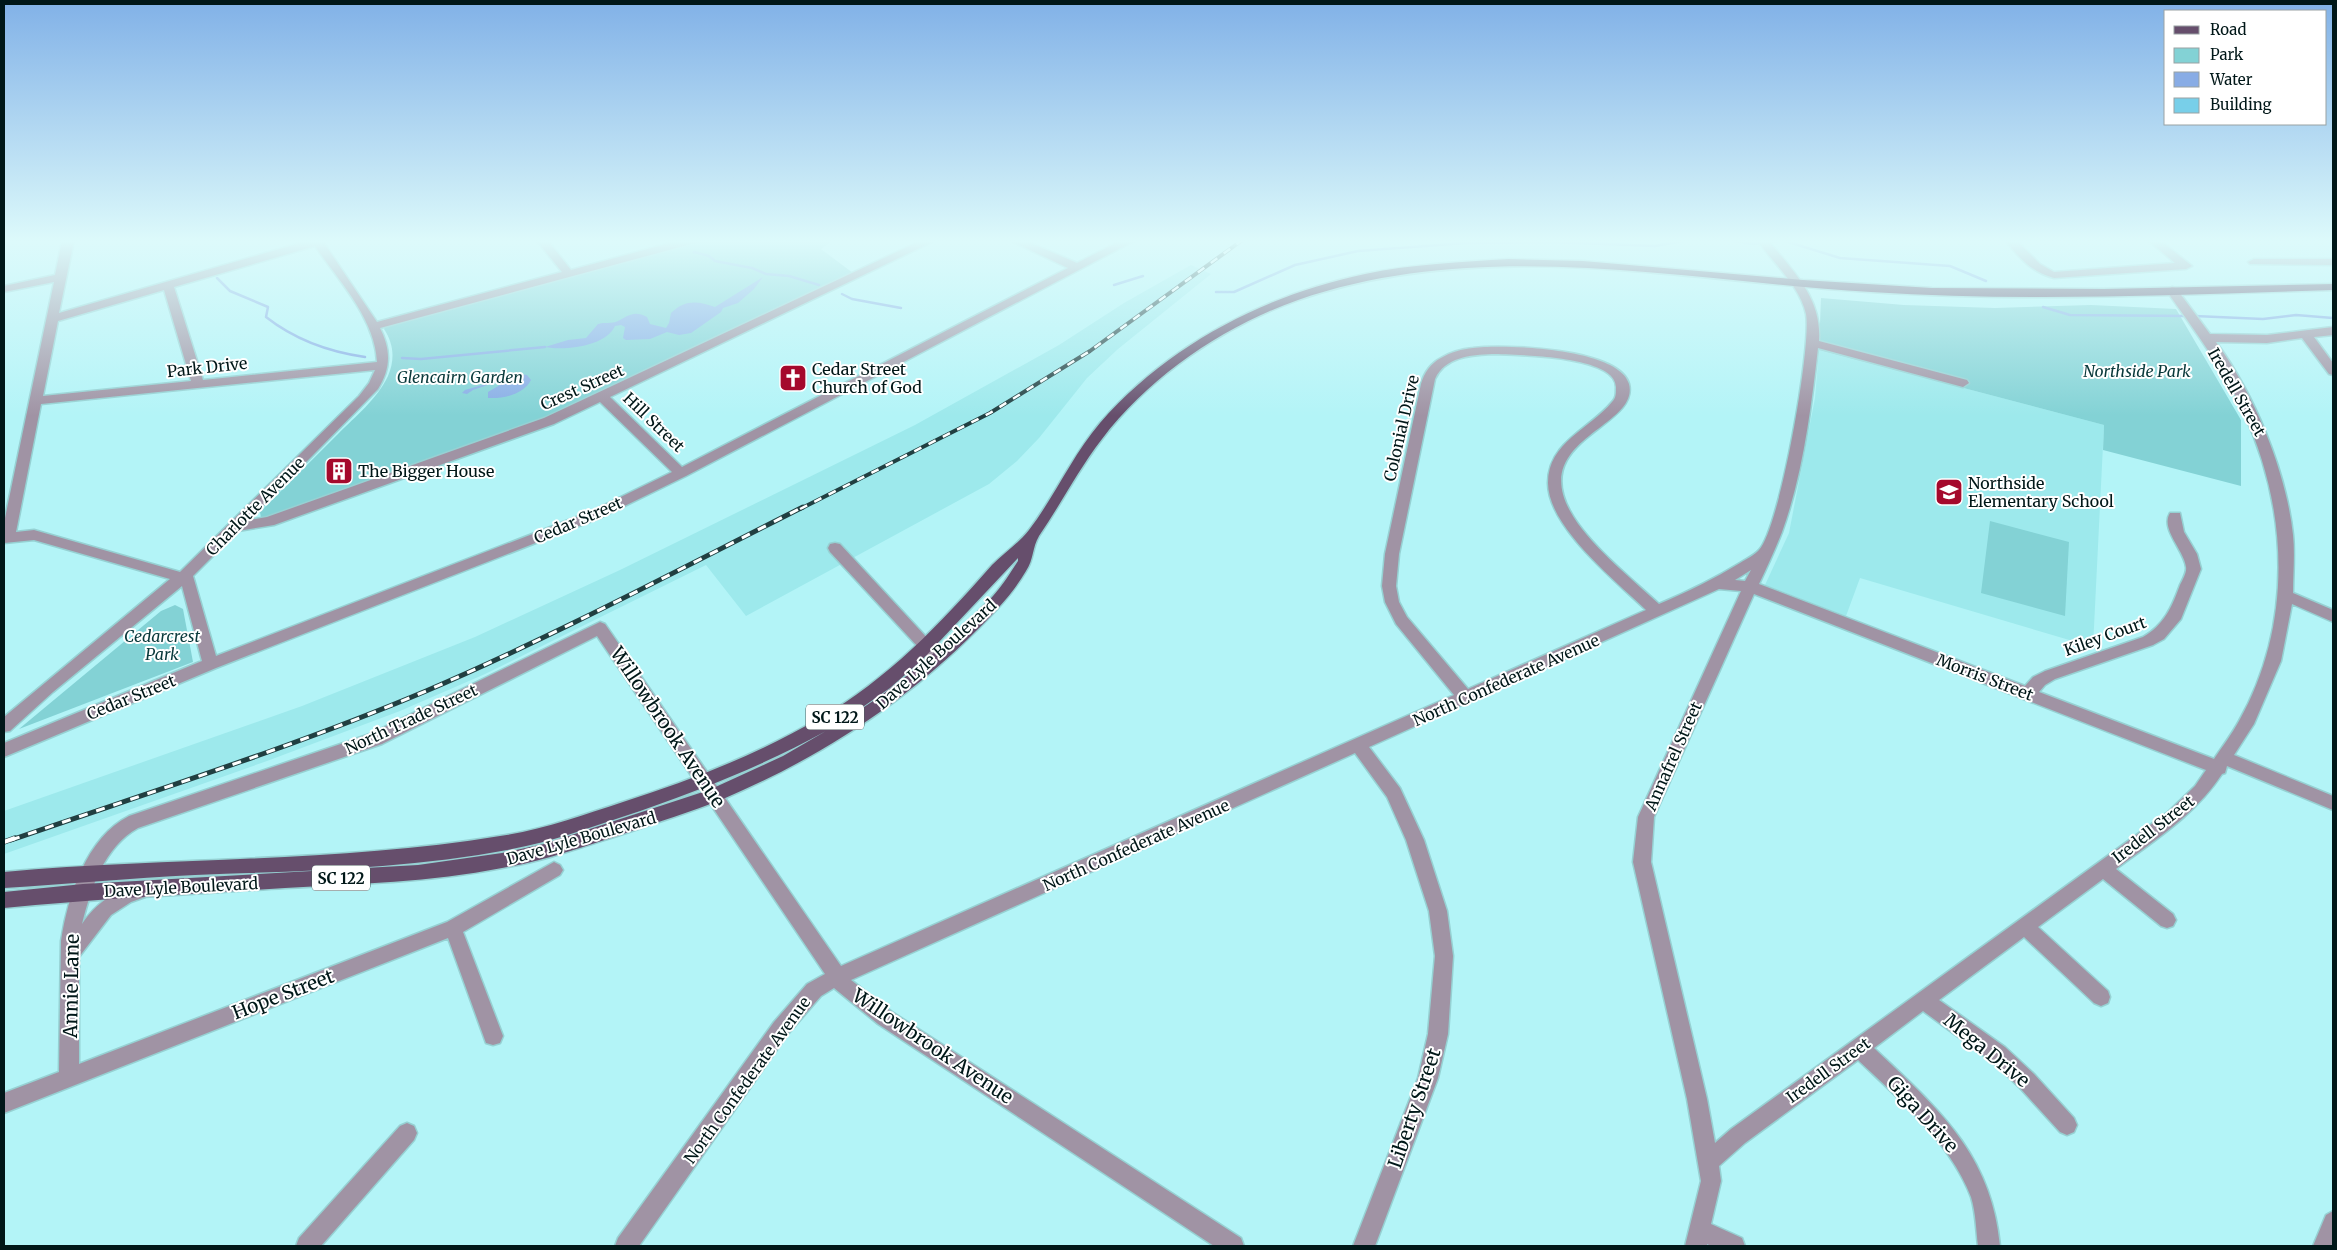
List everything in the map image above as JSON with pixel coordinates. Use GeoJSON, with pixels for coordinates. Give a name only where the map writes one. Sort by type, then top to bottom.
{"type":"FeatureCollection","features":[{"type":"Feature","properties":{"kind":"main road","name":"Dave Lyle Boulevard"},"geometry":{"type":"LineString","coordinates":[[4,900],[83,892],[418,873],[502,861],[578,842],[710,789],[788,761],[834,736],[880,706],[931,653],[1000,598],[1025,562],[1026,544],[1082,456],[1097,436],[1136,395],[1174,362],[1206,341],[1252,316],[1291,299]]}},
{"type":"Feature","properties":{"kind":"main road","name":"Dave Lyle Boulevard"},"geometry":{"type":"LineString","coordinates":[[4,880],[423,854],[504,843],[543,835],[710,789]]}},
{"type":"Feature","properties":{"kind":"street"},"geometry":{"type":"LineString","coordinates":[[55,299],[6,538],[34,536],[187,579],[211,664]]}},
{"type":"Feature","properties":{"kind":"street"},"geometry":{"type":"LineString","coordinates":[[51,319],[119,299]]}},
{"type":"Feature","properties":{"kind":"street"},"geometry":{"type":"LineString","coordinates":[[172,299],[198,384]]}},
{"type":"Feature","properties":{"kind":"street"},"geometry":{"type":"LineString","coordinates":[[357,299],[375,326],[383,353],[383,365]]}},
{"type":"Feature","properties":{"kind":"street"},"geometry":{"type":"LineString","coordinates":[[375,326],[474,299]]}},
{"type":"Feature","properties":{"kind":"street","name":"Crest Street"},"geometry":{"type":"LineString","coordinates":[[234,526],[269,522],[549,421],[807,299]]}},
{"type":"Feature","properties":{"kind":"street","name":"Cedar Street"},"geometry":{"type":"LineString","coordinates":[[4,750],[211,664],[597,514],[681,473],[1017,299]]}},
{"type":"Feature","properties":{"kind":"street","name":"Annafrel Street"},"geometry":{"type":"LineString","coordinates":[[1698,1238],[1711,1181],[1697,1099],[1642,862],[1646,817],[1766,553],[1775,532],[1790,484],[1803,422],[1812,343],[1813,323],[1810,306],[1805,299]]}},
{"type":"Feature","properties":{"kind":"street","name":"Iredell Street"},"geometry":{"type":"LineString","coordinates":[[1708,1162],[1738,1136],[2174,817],[2203,788],[2255,713],[2282,647],[2290,597],[2292,581],[2284,497],[2266,441],[2248,404],[2196,322],[2179,299]]}},
{"type":"Feature","properties":{"kind":"street"},"geometry":{"type":"LineString","coordinates":[[2206,338],[2267,339],[2333,332]]}},
{"type":"Feature","properties":{"kind":"street"},"geometry":{"type":"LineString","coordinates":[[2306,335],[2333,371]]}},
{"type":"Feature","properties":{"kind":"street"},"geometry":{"type":"LineString","coordinates":[[1812,343],[1963,383]]}},
{"type":"Feature","properties":{"kind":"street","name":"Colonial Drive"},"geometry":{"type":"LineString","coordinates":[[1466,698],[1401,620],[1392,602],[1389,586],[1392,554],[1427,384],[1432,371],[1453,356],[1484,350],[1579,357],[1602,364],[1619,378],[1624,389],[1622,398],[1566,450],[1558,463],[1555,484],[1559,504],[1572,528],[1658,612]]}},
{"type":"Feature","properties":{"kind":"street","name":"Park Drive"},"geometry":{"type":"LineString","coordinates":[[34,401],[383,365]]}},
{"type":"Feature","properties":{"kind":"street","name":"Charlotte Avenue"},"geometry":{"type":"LineString","coordinates":[[4,726],[183,577],[368,393],[378,378],[383,365]]}},
{"type":"Feature","properties":{"kind":"street","name":"Hill Street"},"geometry":{"type":"LineString","coordinates":[[602,397],[681,473]]}},
{"type":"Feature","properties":{"kind":"street","name":"Kiley Court"},"geometry":{"type":"LineString","coordinates":[[2028,694],[2040,681],[2050,675],[2148,640],[2170,625],[2176,615],[2194,569],[2190,554],[2177,532],[2175,516]]}},
{"type":"Feature","properties":{"kind":"street"},"geometry":{"type":"LineString","coordinates":[[835,548],[931,653]]}},
{"type":"Feature","properties":{"kind":"street","name":"North Confederate Avenue"},"geometry":{"type":"LineString","coordinates":[[626,1246],[781,1028],[814,990],[837,977],[1658,612],[1718,584],[1766,553]]}},
{"type":"Feature","properties":{"kind":"street"},"geometry":{"type":"LineString","coordinates":[[1718,584],[1751,587]]}},
{"type":"Feature","properties":{"kind":"street","name":"Morris Street"},"geometry":{"type":"LineString","coordinates":[[1751,587],[2028,694],[2333,803]]}},
{"type":"Feature","properties":{"kind":"street"},"geometry":{"type":"LineString","coordinates":[[2290,597],[2333,616]]}},
{"type":"Feature","properties":{"kind":"street","name":"Willowbrook Avenue"},"geometry":{"type":"LineString","coordinates":[[600,628],[837,977],[868,1006],[885,1018],[1233,1246]]}},
{"type":"Feature","properties":{"kind":"street","name":"North Trade Street"},"geometry":{"type":"LineString","coordinates":[[160,813],[376,739],[600,628]]}},
{"type":"Feature","properties":{"kind":"street","name":"Liberty Street"},"geometry":{"type":"LineString","coordinates":[[1359,746],[1394,793],[1415,840],[1438,911],[1444,956],[1438,1034],[1428,1078],[1364,1246]]}},
{"type":"Feature","properties":{"kind":"street","name":"Annie Lane"},"geometry":{"type":"LineString","coordinates":[[69,1077],[70,954],[73,922],[83,892],[113,836],[135,821],[160,813]]}},
{"type":"Feature","properties":{"kind":"street"},"geometry":{"type":"LineString","coordinates":[[2103,869],[2167,920]]}},
{"type":"Feature","properties":{"kind":"street","name":"Hope Street"},"geometry":{"type":"LineString","coordinates":[[4,1102],[453,928],[554,870]]}},
{"type":"Feature","properties":{"kind":"street"},"geometry":{"type":"LineString","coordinates":[[70,954],[105,908],[125,895],[146,889]]}},
{"type":"Feature","properties":{"kind":"street"},"geometry":{"type":"LineString","coordinates":[[2025,926],[2101,997]]}},
{"type":"Feature","properties":{"kind":"street"},"geometry":{"type":"LineString","coordinates":[[453,928],[493,1036]]}},
{"type":"Feature","properties":{"kind":"street","name":"Mega Drive"},"geometry":{"type":"LineString","coordinates":[[1923,1000],[1998,1054],[2027,1081],[2067,1125]]}},
{"type":"Feature","properties":{"kind":"street","name":"Giga Drive"},"geometry":{"type":"LineString","coordinates":[[1859,1047],[1930,1117],[1960,1155],[1982,1198],[1989,1246]]}},
{"type":"Feature","properties":{"kind":"street"},"geometry":{"type":"LineString","coordinates":[[307,1246],[407,1133]]}},
{"type":"Feature","properties":{"kind":"street"},"geometry":{"type":"LineString","coordinates":[[2324,1246],[2333,1222]]}},
{"type":"Feature","properties":{"kind":"street"},"geometry":{"type":"LineString","coordinates":[[1698,1238],[1734,1246]]}},
{"type":"Feature","properties":{"kind":"shaded area"},"geometry":{"type":"Polygon","coordinates":[[[1130,299],[1180,299],[1118,349],[1087,378],[1039,438],[1017,461],[989,484],[746,616],[706,565],[485,674],[400,711],[267,761],[4,854],[4,811],[302,706],[475,637],[620,570],[915,425],[1059,345],[1130,299]]]}},
{"type":"Feature","properties":{"kind":"shaded area","name":"Northside Elementary School"},"geometry":{"type":"Polygon","coordinates":[[[1819,350],[2104,425],[2093,647],[1860,578],[1846,616],[1765,585],[1789,533],[1815,398],[1819,350]]]}},
{"type":"Feature","properties":{"kind":"green space","name":"Glencairn Garden"},"geometry":{"type":"Polygon","coordinates":[[[485,299],[797,299],[549,417],[270,517],[261,518],[260,512],[366,407],[384,384],[392,364],[392,346],[384,329],[386,326],[485,299]]]}},
{"type":"Feature","properties":{"kind":"green space","name":"Northside Park"},"geometry":{"type":"Polygon","coordinates":[[[1821,299],[1904,305],[1995,308],[2091,305],[2176,309],[2241,420],[2241,486],[2103,450],[2104,425],[1819,350],[1821,299]]]}},
{"type":"Feature","properties":{"kind":"green space"},"geometry":{"type":"Polygon","coordinates":[[[1990,521],[2069,542],[2065,616],[1981,593],[1990,521]]]}},
{"type":"Feature","properties":{"kind":"green space","name":"Cedarcrest Park"},"geometry":{"type":"Polygon","coordinates":[[[175,605],[183,609],[193,662],[19,729],[161,611],[175,605]]]}},
{"type":"Feature","properties":{"kind":"water"},"geometry":{"type":"Polygon","coordinates":[[[727,299],[742,299],[738,303],[723,308],[721,312],[691,333],[679,335],[667,332],[650,339],[626,340],[623,338],[625,327],[621,325],[615,326],[603,338],[584,346],[545,347],[568,340],[586,338],[598,324],[616,322],[635,314],[647,317],[650,324],[666,328],[671,313],[681,305],[692,302],[715,307],[727,299]]]}},
{"type":"Feature","properties":{"kind":"water"},"geometry":{"type":"Polygon","coordinates":[[[520,374],[527,375],[531,380],[524,389],[513,395],[488,398],[488,392],[500,385],[496,382],[467,394],[462,393],[465,390],[520,374]]]}},
{"type":"Feature","properties":{"kind":"building","name":"The Bigger House"},"geometry":{"type":"Polygon","coordinates":[[[346,459],[352,476],[332,483],[326,466],[346,459]]]}},
{"type":"Feature","properties":{"kind":"waterway"},"geometry":{"type":"LineString","coordinates":[[250,299],[268,307],[266,317],[288,332],[326,348],[365,357]]}},
{"type":"Feature","properties":{"kind":"waterway"},"geometry":{"type":"LineString","coordinates":[[854,299],[901,308]]}},
{"type":"Feature","properties":{"kind":"waterway"},"geometry":{"type":"LineString","coordinates":[[2043,307],[2070,315],[2188,316]]}},
{"type":"Feature","properties":{"kind":"waterway"},"geometry":{"type":"LineString","coordinates":[[2195,316],[2263,319],[2296,315],[2333,318]]}},
{"type":"Feature","properties":{"kind":"waterway"},"geometry":{"type":"LineString","coordinates":[[402,358],[421,359],[545,347]]}},
{"type":"Feature","properties":{"kind":"railway"},"geometry":{"type":"LineString","coordinates":[[800,509],[990,413],[1090,351],[1161,299]]}},
{"type":"Feature","properties":{"kind":"railway"},"geometry":{"type":"LineString","coordinates":[[11,840],[272,751],[426,691],[569,625],[803,507]]}},
{"type":"Feature","properties":{"kind":"railway"},"geometry":{"type":"LineString","coordinates":[[4,842],[15,838]]}},
{"type":"Feature","properties":{"kind":"place","name":"Cedar Street Church of God"},"geometry":{"type":"Point","coordinates":[793,378]}},
{"type":"Feature","properties":{"kind":"place","name":"The Bigger House"},"geometry":{"type":"Point","coordinates":[339,471]}},
{"type":"Feature","properties":{"kind":"place","name":"Northside Elementary School"},"geometry":{"type":"Point","coordinates":[1949,492]}}]}
